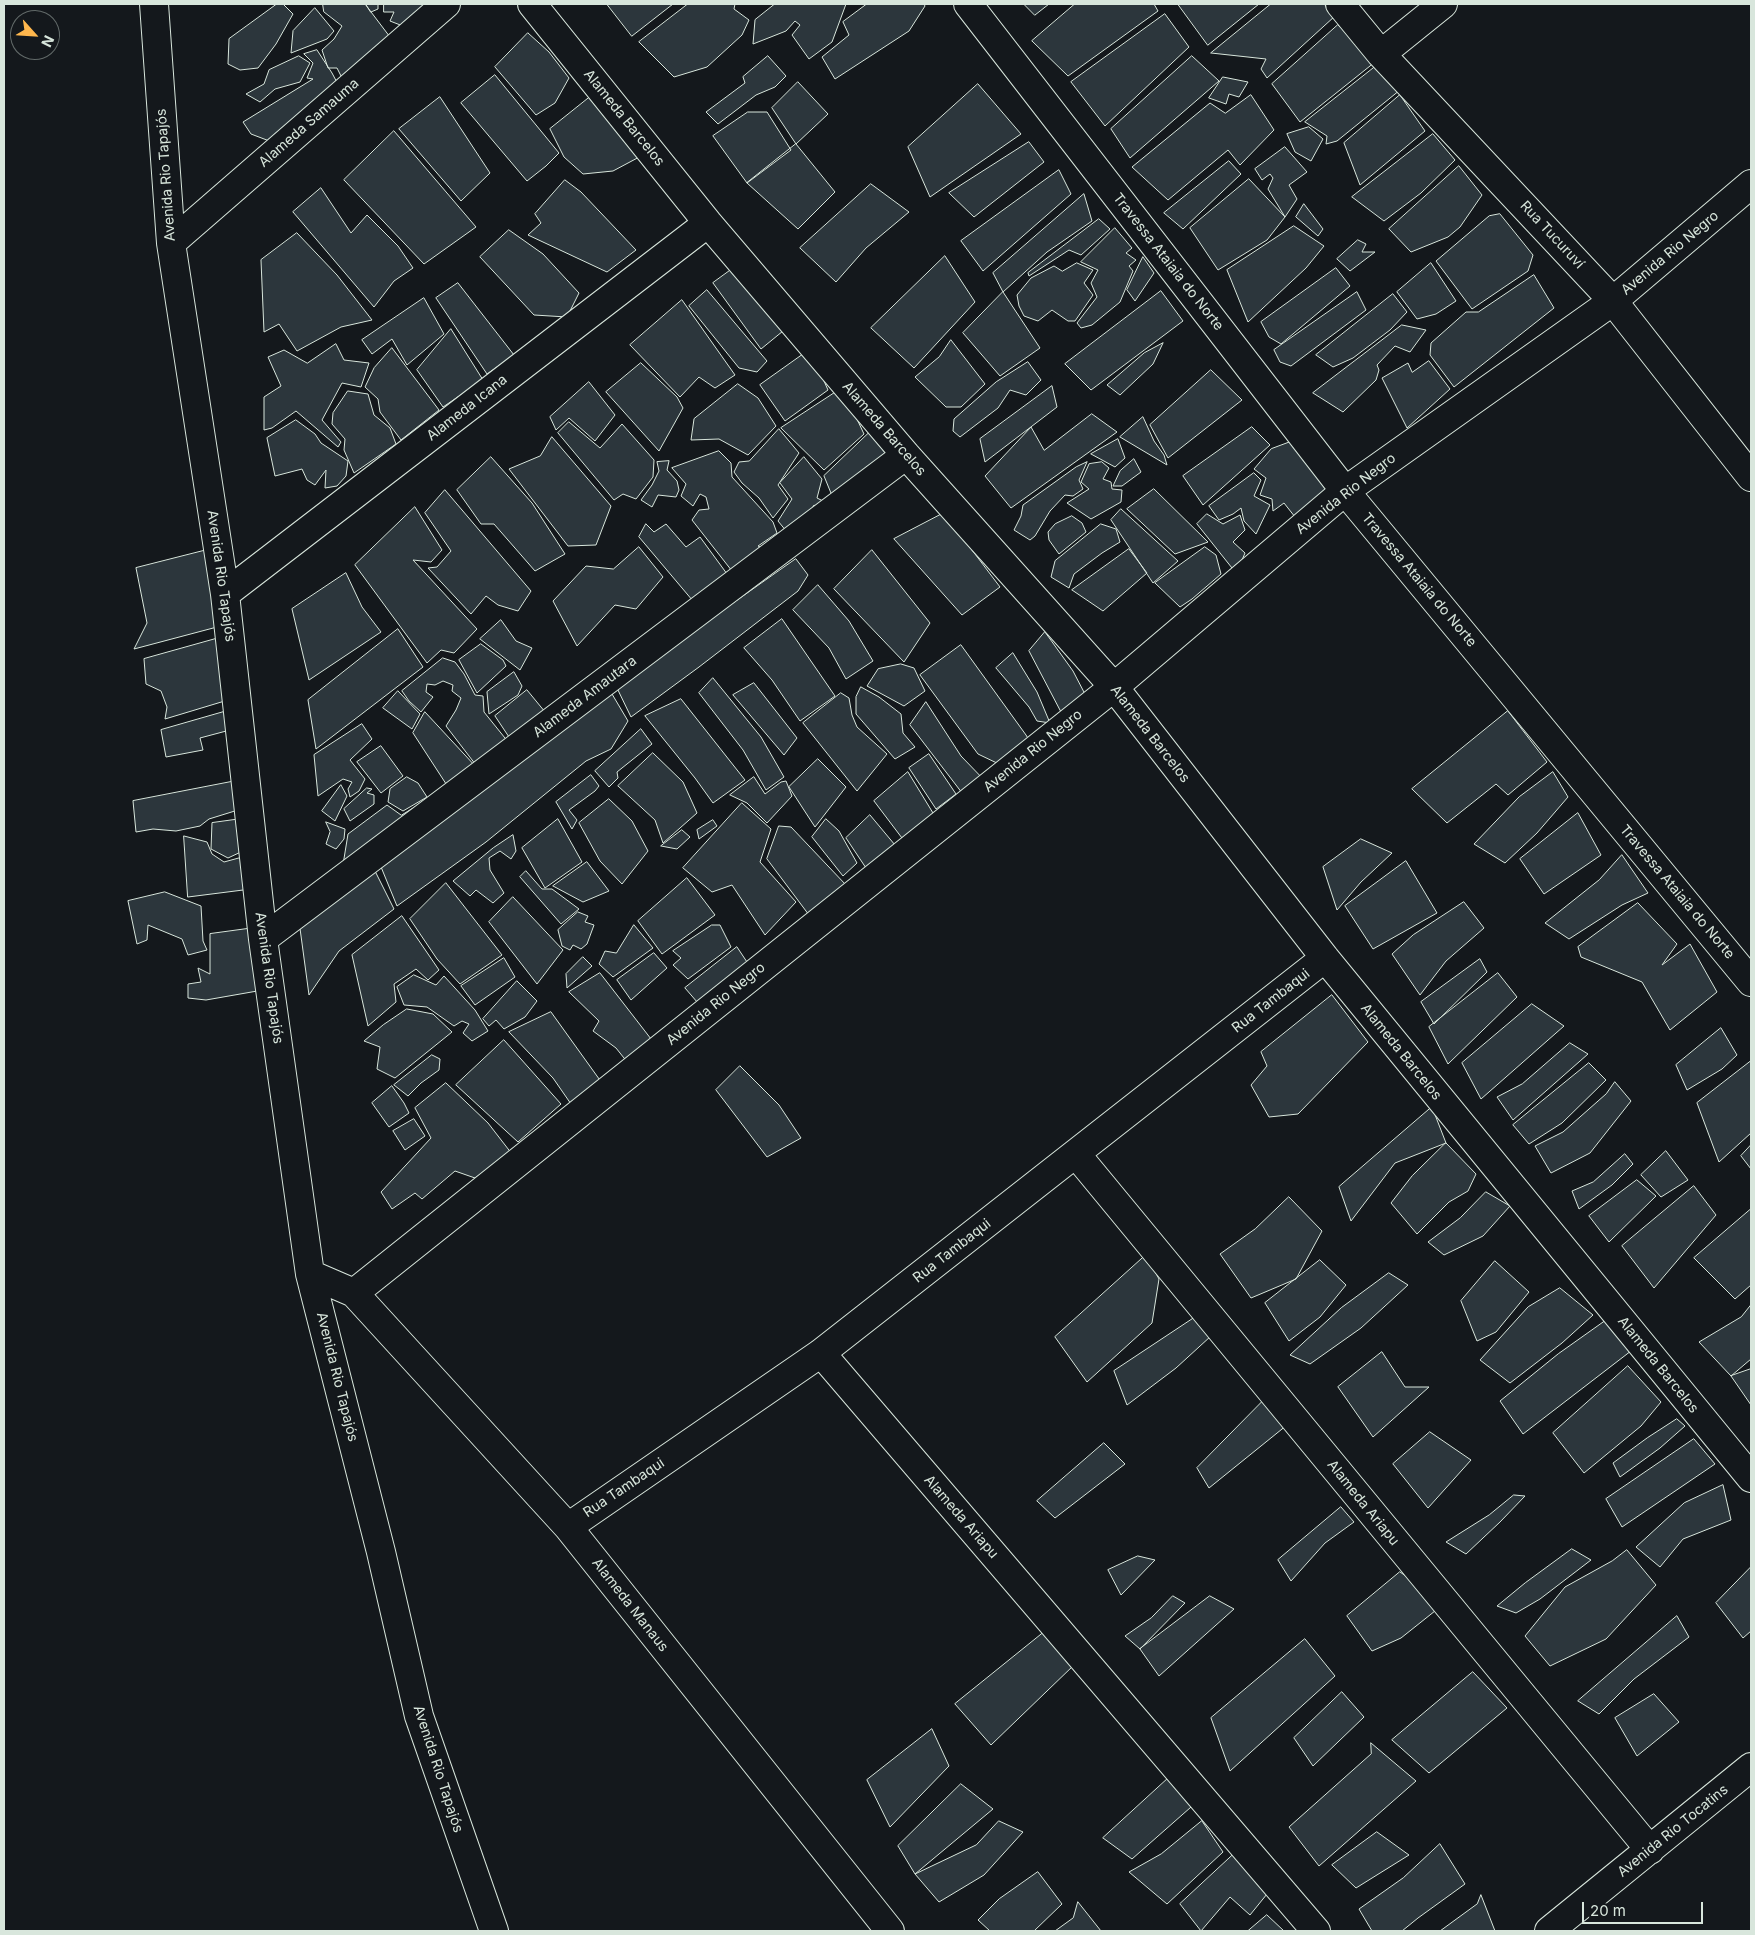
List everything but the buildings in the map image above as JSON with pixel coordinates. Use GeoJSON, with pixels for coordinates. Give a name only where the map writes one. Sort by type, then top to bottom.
{"type":"FeatureCollection","features":[{"type":"Feature","properties":{"kind":"street","name":"Avenida Rio Tapajós"},"geometry":{"type":"LineString","coordinates":[[154,4],[171,243],[226,594],[263,939],[310,1274],[381,1552],[419,1716],[494,1931]]}},
{"type":"Feature","properties":{"kind":"street","name":"Alameda Samauma"},"geometry":{"type":"LineString","coordinates":[[171,243],[446,4]]}},
{"type":"Feature","properties":{"kind":"street","name":"Alameda Barcelos"},"geometry":{"type":"LineString","coordinates":[[532,4],[708,223],[906,455],[1114,687],[1325,958],[1751,1478]]}},
{"type":"Feature","properties":{"kind":"street","name":"Travessa Ataiaia do Norte"},"geometry":{"type":"LineString","coordinates":[[968,4],[1346,491],[1751,982]]}},
{"type":"Feature","properties":{"kind":"street","name":"Rua Tucuruví"},"geometry":{"type":"LineString","coordinates":[[1340,4],[1381,54],[1613,301],[1751,477]]}},
{"type":"Feature","properties":{"kind":"street"},"geometry":{"type":"LineString","coordinates":[[1381,54],[1443,4]]}},
{"type":"Feature","properties":{"kind":"street","name":"Avenida Rio Negro"},"geometry":{"type":"LineString","coordinates":[[354,1293],[1114,687],[1346,491],[1613,301],[1751,184]]}},
{"type":"Feature","properties":{"kind":"street","name":"Alameda Icana"},"geometry":{"type":"LineString","coordinates":[[226,594],[708,223]]}},
{"type":"Feature","properties":{"kind":"street","name":"Alameda Amautara"},"geometry":{"type":"LineString","coordinates":[[263,939],[906,455]]}},
{"type":"Feature","properties":{"kind":"street","name":"Rua Tambaqui"},"geometry":{"type":"LineString","coordinates":[[568,1526],[821,1353],[1325,958]]}},
{"type":"Feature","properties":{"kind":"street","name":"Alameda Ariapu"},"geometry":{"type":"LineString","coordinates":[[1076,1154],[1650,1850]]}},
{"type":"Feature","properties":{"kind":"street"},"geometry":{"type":"LineString","coordinates":[[310,1274],[354,1293]]}},
{"type":"Feature","properties":{"kind":"street","name":"Alameda Manaus"},"geometry":{"type":"LineString","coordinates":[[354,1293],[568,1526],[890,1931]]}},
{"type":"Feature","properties":{"kind":"street","name":"Alameda Ariapu"},"geometry":{"type":"LineString","coordinates":[[821,1353],[1316,1931]]}},
{"type":"Feature","properties":{"kind":"street","name":"Avenida Rio Tocatins"},"geometry":{"type":"LineString","coordinates":[[1548,1931],[1751,1767]]}}]}
